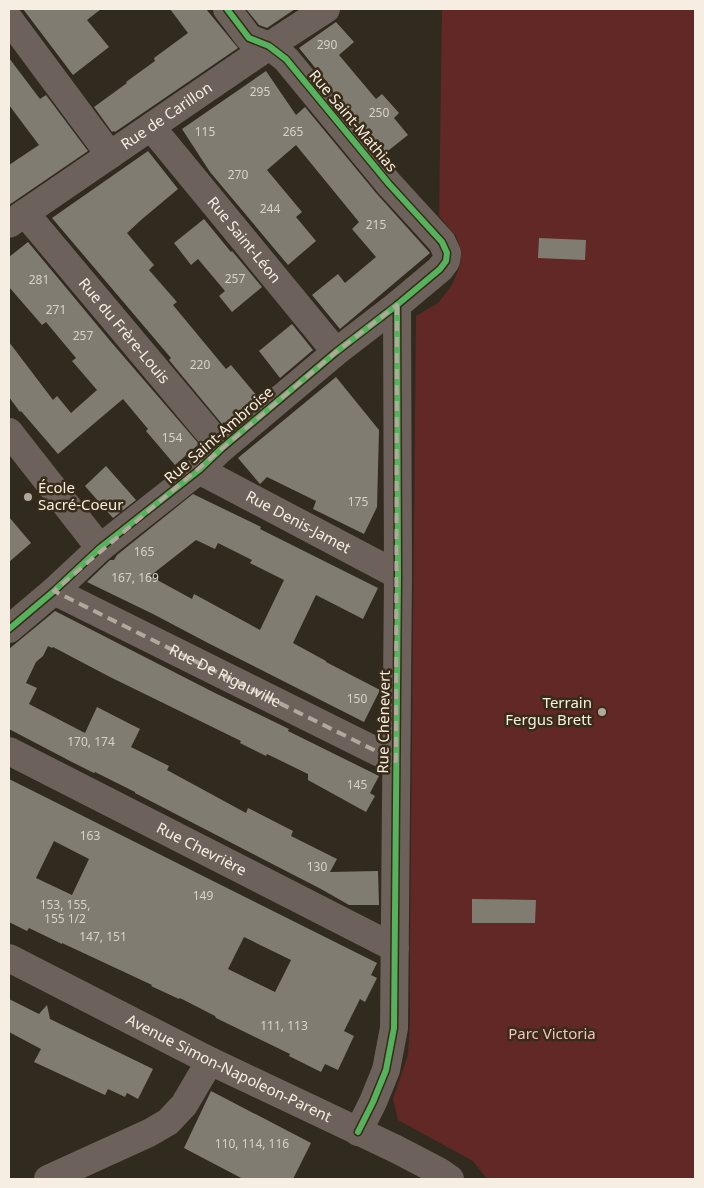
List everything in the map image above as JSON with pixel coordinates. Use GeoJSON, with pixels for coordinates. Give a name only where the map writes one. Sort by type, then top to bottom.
{"type":"FeatureCollection","features":[{"type":"Feature","properties":{"kind":"street","name":"Rue Saint-Mathias"},"geometry":{"type":"LineString","coordinates":[[227,9],[249,38],[269,46],[286,59],[390,184],[442,242],[446,253],[446,261]]}},
{"type":"Feature","properties":{"kind":"street","name":"Rue de Carillon"},"geometry":{"type":"LineString","coordinates":[[17,219],[326,9]]}},
{"type":"Feature","properties":{"kind":"street"},"geometry":{"type":"LineString","coordinates":[[9,19],[110,155]]}},
{"type":"Feature","properties":{"kind":"street","name":"Rue Saint-Léon"},"geometry":{"type":"LineString","coordinates":[[152,128],[336,352]]}},
{"type":"Feature","properties":{"kind":"street","name":"Rue du Frère-Louis"},"geometry":{"type":"LineString","coordinates":[[17,219],[222,448]]}},
{"type":"Feature","properties":{"kind":"street","name":"Rue Saint-Ambroise"},"geometry":{"type":"LineString","coordinates":[[9,629],[54,591],[100,548],[199,470],[222,448],[336,352],[440,269],[446,261]]}},
{"type":"Feature","properties":{"kind":"street","name":"Rue Chênevert"},"geometry":{"type":"LineString","coordinates":[[358,1132],[386,1070],[394,1028],[398,575],[397,305]]}},
{"type":"Feature","properties":{"kind":"street"},"geometry":{"type":"LineString","coordinates":[[9,432],[100,548]]}},
{"type":"Feature","properties":{"kind":"street","name":"Rue Denis-Jamet"},"geometry":{"type":"LineString","coordinates":[[199,470],[398,575]]}},
{"type":"Feature","properties":{"kind":"street","name":"Rue De Rigauville"},"geometry":{"type":"LineString","coordinates":[[54,591],[396,762]]}},
{"type":"Feature","properties":{"kind":"street","name":"Rue Chevrière"},"geometry":{"type":"LineString","coordinates":[[9,751],[395,948]]}},
{"type":"Feature","properties":{"kind":"street","name":"Avenue Simon-Napoleon-Parent"},"geometry":{"type":"LineString","coordinates":[[9,958],[210,1061],[396,1149],[450,1179]]}},
{"type":"Feature","properties":{"kind":"street"},"geometry":{"type":"LineString","coordinates":[[48,1179],[149,1134],[168,1122],[184,1105],[210,1061]]}},
{"type":"Feature","properties":{"kind":"highlighted area"},"geometry":{"type":"Polygon","coordinates":[[[397,305],[396,761],[54,591],[336,352],[397,305]]]}},
{"type":"Feature","properties":{"kind":"green space","name":"Parc Victoria"},"geometry":{"type":"Polygon","coordinates":[[[442,9],[695,9],[695,1179],[487,1179],[473,1161],[398,1120],[393,1099],[408,1055],[410,1021],[416,316],[438,303],[452,285],[460,266],[461,251],[456,236],[439,216],[442,9]]]}},
{"type":"Feature","properties":{"kind":"building"},"geometry":{"type":"Polygon","coordinates":[[[23,9],[101,9],[87,20],[109,47],[73,75],[23,9]]]}},
{"type":"Feature","properties":{"kind":"building"},"geometry":{"type":"Polygon","coordinates":[[[170,9],[206,9],[238,48],[115,132],[112,132],[94,107],[155,61],[154,58],[188,33],[170,9]]]}},
{"type":"Feature","properties":{"kind":"building"},"geometry":{"type":"Polygon","coordinates":[[[246,9],[295,9],[267,28],[259,25],[246,9]]]}},
{"type":"Feature","properties":{"kind":"building"},"geometry":{"type":"Polygon","coordinates":[[[336,22],[354,42],[339,55],[376,99],[382,94],[399,113],[394,118],[408,135],[384,154],[299,48],[336,22]]]}},
{"type":"Feature","properties":{"kind":"building"},"geometry":{"type":"Polygon","coordinates":[[[9,58],[40,99],[46,95],[88,151],[9,205],[9,165],[39,145],[9,105],[9,58]]]}},
{"type":"Feature","properties":{"kind":"building"},"geometry":{"type":"Polygon","coordinates":[[[266,71],[296,115],[305,107],[377,194],[430,253],[340,329],[312,295],[338,274],[345,283],[376,257],[352,229],[359,222],[296,145],[267,170],[302,212],[296,217],[316,241],[288,265],[210,172],[182,129],[266,71]]]}},
{"type":"Feature","properties":{"kind":"building"},"geometry":{"type":"Polygon","coordinates":[[[148,151],[178,189],[127,233],[154,265],[149,270],[177,302],[173,305],[226,369],[231,365],[258,397],[226,424],[224,422],[222,424],[169,360],[171,358],[52,218],[148,151]]]}},
{"type":"Feature","properties":{"kind":"building"},"geometry":{"type":"Polygon","coordinates":[[[204,219],[262,287],[232,312],[219,296],[225,291],[198,259],[191,265],[174,243],[204,219]]]}},
{"type":"Feature","properties":{"kind":"building"},"geometry":{"type":"Polygon","coordinates":[[[539,238],[586,240],[585,260],[538,258],[539,238]]]}},
{"type":"Feature","properties":{"kind":"building"},"geometry":{"type":"Polygon","coordinates":[[[28,242],[199,444],[175,465],[146,431],[148,429],[123,399],[58,454],[9,397],[9,342],[53,400],[57,396],[71,413],[97,390],[72,361],[76,358],[46,322],[42,325],[9,287],[9,257],[28,242]]]}},
{"type":"Feature","properties":{"kind":"building"},"geometry":{"type":"Polygon","coordinates":[[[292,324],[313,350],[280,378],[259,351],[292,324]]]}},
{"type":"Feature","properties":{"kind":"building"},"geometry":{"type":"Polygon","coordinates":[[[336,377],[379,430],[377,507],[364,534],[313,509],[316,501],[267,477],[260,484],[238,458],[336,377]]]}},
{"type":"Feature","properties":{"kind":"building"},"geometry":{"type":"Polygon","coordinates":[[[106,466],[136,500],[113,518],[85,486],[106,466]]]}},
{"type":"Feature","properties":{"kind":"building"},"geometry":{"type":"Polygon","coordinates":[[[193,494],[378,588],[363,619],[316,595],[293,643],[380,690],[364,722],[87,582],[110,560],[114,560],[117,555],[193,494]],[[196,540],[150,576],[192,599],[194,594],[260,630],[284,580],[250,563],[252,560],[218,543],[215,549],[196,540]]]}},
{"type":"Feature","properties":{"kind":"building"},"geometry":{"type":"Polygon","coordinates":[[[9,517],[31,543],[9,562],[9,517]]]}},
{"type":"Feature","properties":{"kind":"building"},"geometry":{"type":"Polygon","coordinates":[[[55,611],[379,776],[370,793],[375,796],[366,812],[308,780],[308,774],[267,754],[266,756],[240,743],[241,741],[53,647],[48,646],[43,656],[36,662],[26,683],[37,688],[29,704],[85,733],[97,707],[140,729],[131,747],[169,766],[167,770],[246,813],[248,808],[293,831],[291,836],[337,859],[330,872],[378,871],[379,905],[349,905],[135,792],[9,729],[9,649],[55,611]]]}},
{"type":"Feature","properties":{"kind":"building"},"geometry":{"type":"Polygon","coordinates":[[[9,779],[377,963],[371,975],[377,978],[365,1002],[360,999],[344,1031],[354,1036],[338,1070],[325,1064],[321,1072],[289,1056],[290,1054],[180,998],[29,928],[27,931],[9,922],[9,779]],[[54,841],[36,878],[72,895],[89,859],[54,841]],[[244,937],[228,969],[275,992],[291,960],[244,937]]]}},
{"type":"Feature","properties":{"kind":"building"},"geometry":{"type":"Polygon","coordinates":[[[472,899],[536,900],[535,923],[472,923],[472,899]]]}},
{"type":"Feature","properties":{"kind":"building"},"geometry":{"type":"Polygon","coordinates":[[[9,999],[39,1014],[47,1005],[50,1019],[153,1069],[138,1099],[127,1093],[125,1097],[108,1089],[105,1095],[34,1062],[41,1049],[9,1032],[9,999]]]}},
{"type":"Feature","properties":{"kind":"building"},"geometry":{"type":"Polygon","coordinates":[[[211,1091],[311,1143],[293,1179],[243,1179],[184,1148],[211,1091]]]}},
{"type":"Feature","properties":{"kind":"cycle path"},"geometry":{"type":"LineString","coordinates":[[9,629],[54,591],[100,548],[199,470],[222,448],[336,352],[440,269],[446,261],[447,253],[442,242],[389,184],[286,59],[269,46],[249,38],[227,9]]}},
{"type":"Feature","properties":{"kind":"cycle path"},"geometry":{"type":"LineString","coordinates":[[358,1132],[386,1070],[394,1028],[398,575],[397,305]]}},
{"type":"Feature","properties":{"kind":"place","name":"École Sacré-Coeur"},"geometry":{"type":"Point","coordinates":[28,497]}},
{"type":"Feature","properties":{"kind":"place","name":"Terrain Fergus Brett"},"geometry":{"type":"Point","coordinates":[602,712]}}]}
